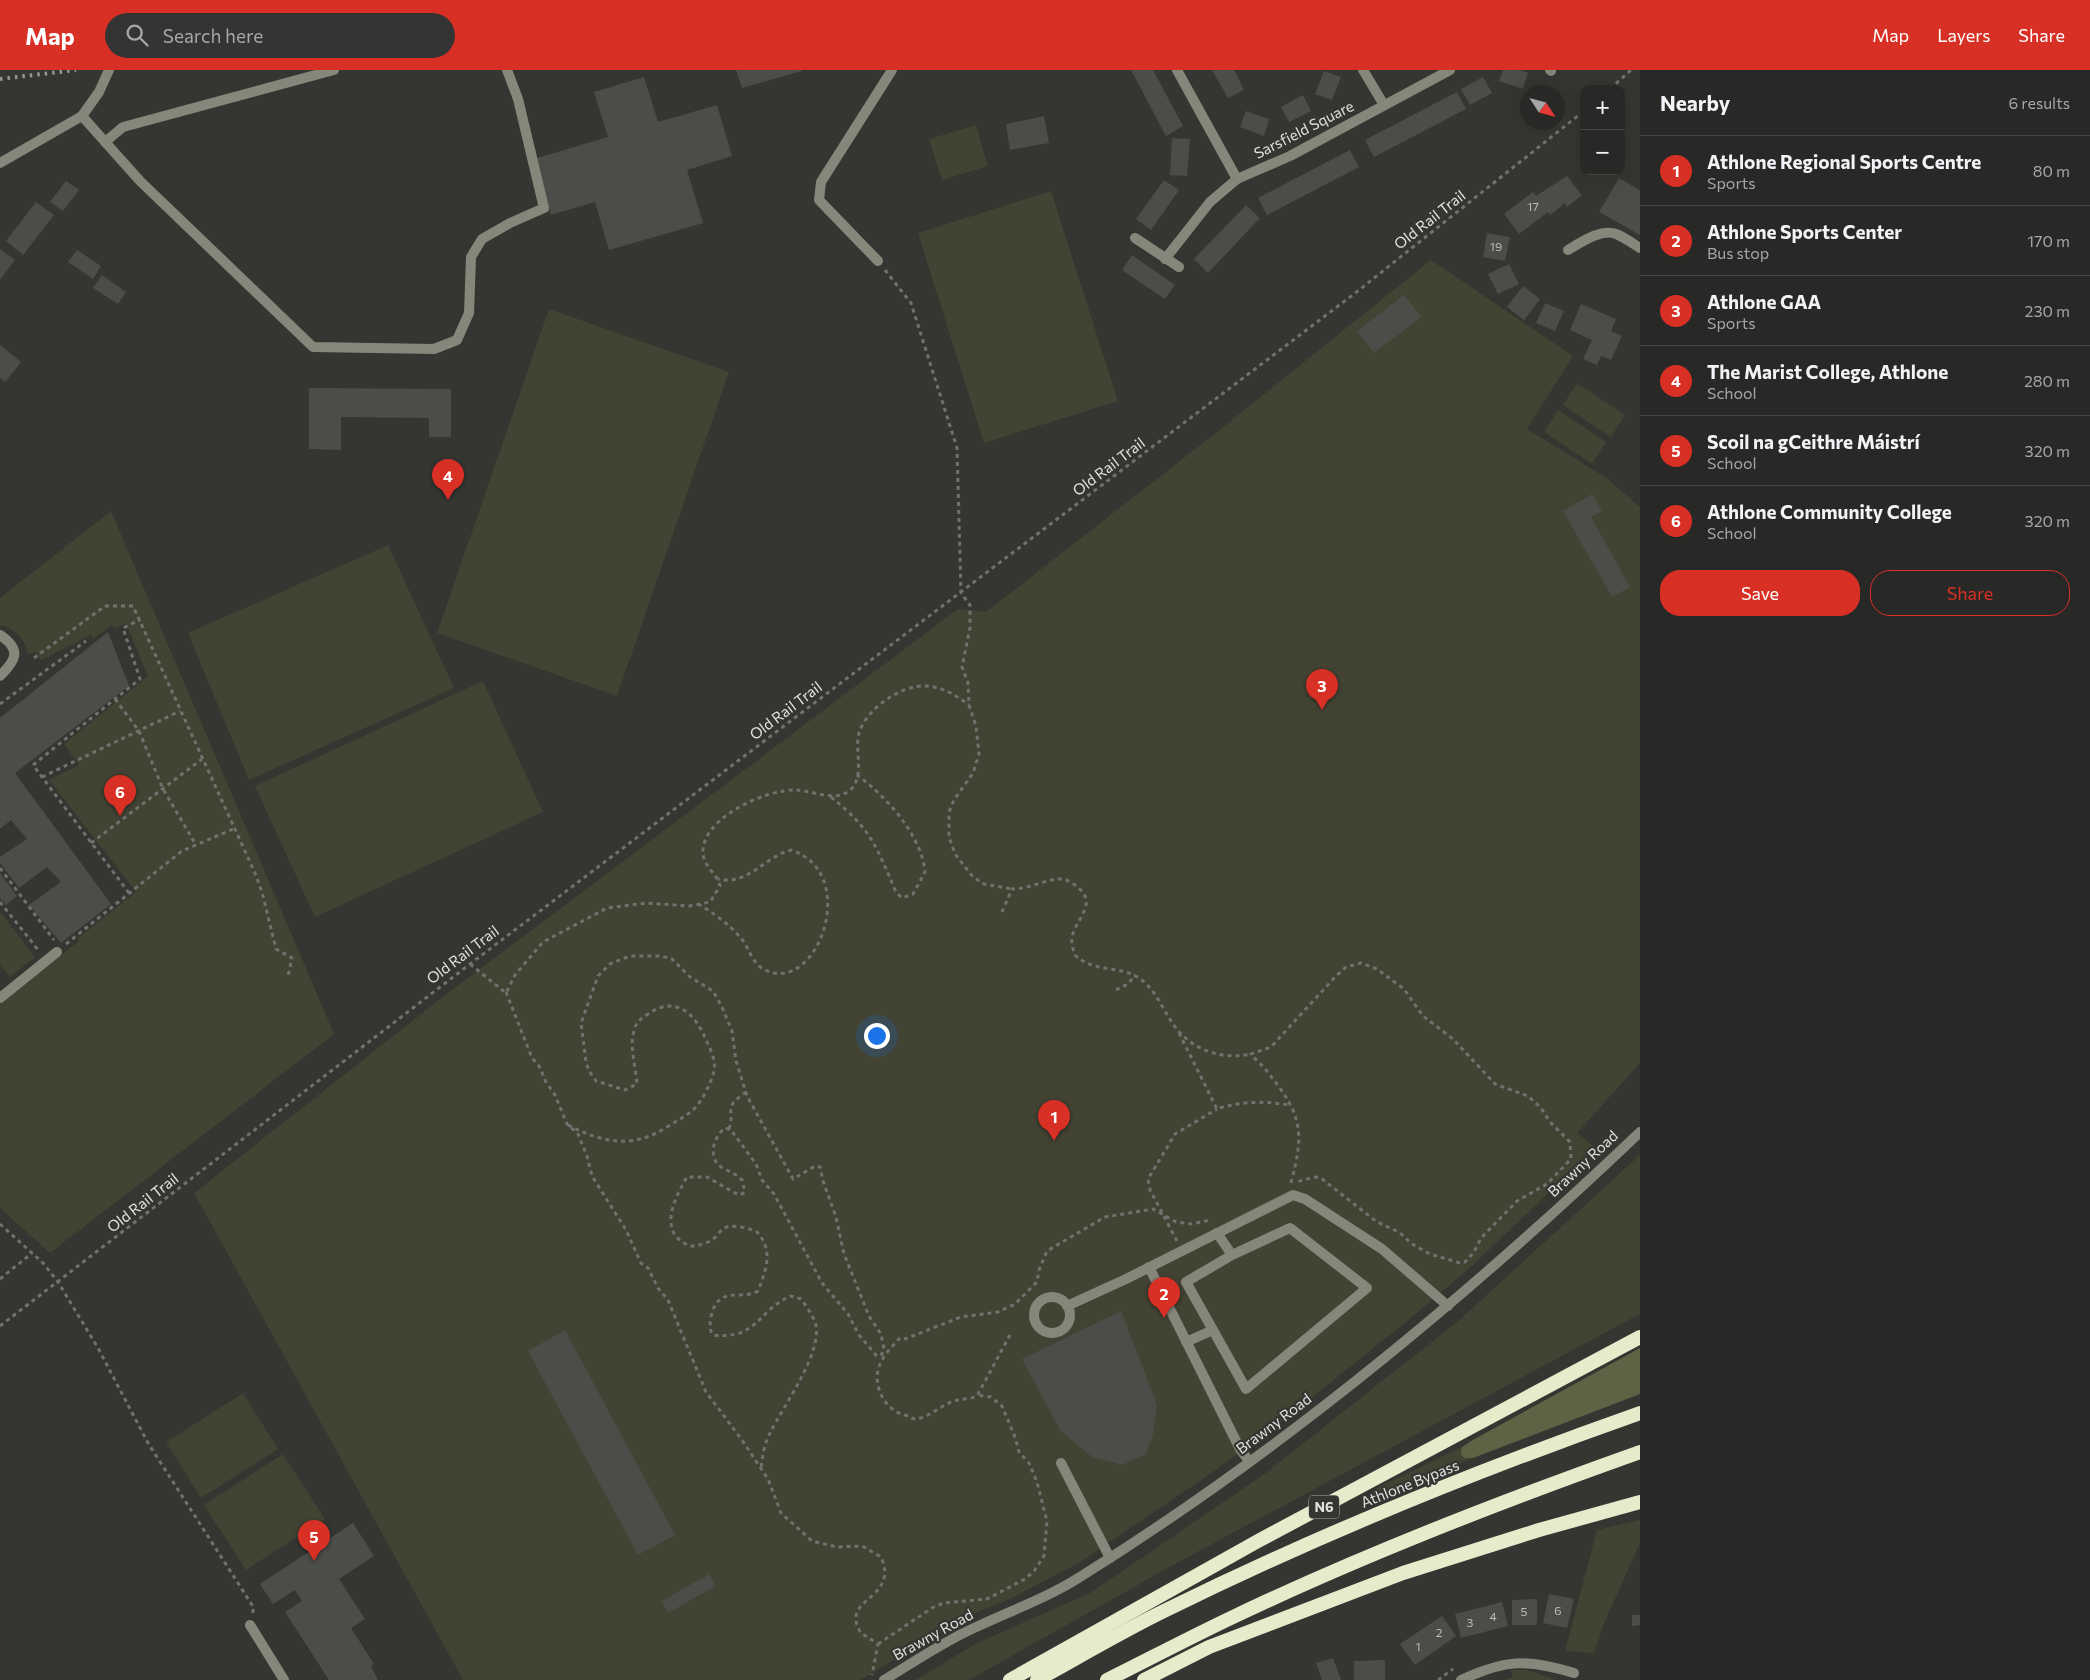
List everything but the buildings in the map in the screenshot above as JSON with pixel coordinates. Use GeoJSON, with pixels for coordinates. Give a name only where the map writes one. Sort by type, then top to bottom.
{"type":"FeatureCollection","features":[{"type":"Feature","properties":{"kind":"highway","name":"N6"},"geometry":{"type":"LineString","coordinates":[[1010,1680],[1258,1540],[1371,1482],[1640,1337]]}},
{"type":"Feature","properties":{"kind":"highway","name":"Athlone Bypass"},"geometry":{"type":"LineString","coordinates":[[1038,1680],[1163,1611],[1347,1527],[1570,1438],[1640,1413]]}},
{"type":"Feature","properties":{"kind":"highway"},"geometry":{"type":"LineString","coordinates":[[1107,1680],[1233,1617],[1356,1562],[1536,1489],[1640,1452]]}},
{"type":"Feature","properties":{"kind":"highway"},"geometry":{"type":"LineString","coordinates":[[1144,1680],[1209,1646],[1403,1573],[1539,1530],[1640,1502]]}},
{"type":"Feature","properties":{"kind":"street"},"geometry":{"type":"LineString","coordinates":[[0,163],[82,116],[100,92],[109,70]]}},
{"type":"Feature","properties":{"kind":"street"},"geometry":{"type":"LineString","coordinates":[[105,142],[123,127],[334,70]]}},
{"type":"Feature","properties":{"kind":"street"},"geometry":{"type":"LineString","coordinates":[[82,116],[140,181],[313,347],[434,349],[457,340],[469,313],[470,257],[482,239],[510,223],[544,208],[518,99],[507,70]]}},
{"type":"Feature","properties":{"kind":"street"},"geometry":{"type":"LineString","coordinates":[[878,261],[819,200],[821,182],[892,70]]}},
{"type":"Feature","properties":{"kind":"street"},"geometry":{"type":"LineString","coordinates":[[1177,70],[1236,179]]}},
{"type":"Feature","properties":{"kind":"street"},"geometry":{"type":"LineString","coordinates":[[1363,70],[1384,105]]}},
{"type":"Feature","properties":{"kind":"street","name":"Sarsfield Square"},"geometry":{"type":"LineString","coordinates":[[1165,259],[1210,202],[1236,179],[1290,156],[1450,70]]}},
{"type":"Feature","properties":{"kind":"street"},"geometry":{"type":"LineString","coordinates":[[1568,250],[1593,237],[1609,232],[1619,234],[1640,248]]}},
{"type":"Feature","properties":{"kind":"street"},"geometry":{"type":"LineString","coordinates":[[1135,238],[1179,267]]}},
{"type":"Feature","properties":{"kind":"street"},"geometry":{"type":"LineString","coordinates":[[0,635],[12,645],[15,652],[15,659],[0,676]]}},
{"type":"Feature","properties":{"kind":"street"},"geometry":{"type":"LineString","coordinates":[[0,998],[59,951]]}},
{"type":"Feature","properties":{"kind":"street","name":"Brawny Road"},"geometry":{"type":"LineString","coordinates":[[884,1680],[972,1629],[1058,1590],[1110,1558],[1299,1425],[1448,1306],[1526,1238],[1640,1132]]}},
{"type":"Feature","properties":{"kind":"street"},"geometry":{"type":"LineString","coordinates":[[1067,1306],[1293,1194],[1305,1199],[1382,1249],[1448,1306]]}},
{"type":"Feature","properties":{"kind":"street"},"geometry":{"type":"LineString","coordinates":[[1290,1228],[1367,1288],[1246,1389],[1186,1282],[1232,1255],[1290,1228]]}},
{"type":"Feature","properties":{"kind":"street"},"geometry":{"type":"LineString","coordinates":[[1217,1233],[1232,1255]]}},
{"type":"Feature","properties":{"kind":"street"},"geometry":{"type":"LineString","coordinates":[[1149,1267],[1240,1449],[1249,1461]]}},
{"type":"Feature","properties":{"kind":"street"},"geometry":{"type":"LineString","coordinates":[[1186,1342],[1213,1330]]}},
{"type":"Feature","properties":{"kind":"street"},"geometry":{"type":"LineString","coordinates":[[1061,1463],[1110,1558]]}},
{"type":"Feature","properties":{"kind":"street"},"geometry":{"type":"LineString","coordinates":[[250,1624],[284,1680]]}},
{"type":"Feature","properties":{"kind":"street"},"geometry":{"type":"LineString","coordinates":[[1461,1680],[1494,1666],[1510,1663],[1530,1663],[1574,1673]]}},
{"type":"Feature","properties":{"kind":"path"},"geometry":{"type":"LineString","coordinates":[[1614,85],[1631,70]]}},
{"type":"Feature","properties":{"kind":"path","name":"Old Rail Trail"},"geometry":{"type":"LineString","coordinates":[[0,1326],[470,964],[1354,294],[1580,114]]}},
{"type":"Feature","properties":{"kind":"path"},"geometry":{"type":"LineString","coordinates":[[878,261],[910,303],[957,448],[960,593],[970,604],[970,628],[962,667],[968,683],[969,705],[976,726],[979,754],[973,773],[954,800],[949,812],[949,837],[955,854],[973,877],[984,884],[1012,889],[1027,888],[1062,879],[1074,884],[1080,889],[1087,903],[1085,913],[1072,936],[1075,956],[1094,967],[1134,975],[1148,986],[1187,1041],[1211,1053],[1238,1057],[1271,1047],[1346,967],[1361,963],[1377,969],[1404,989],[1423,1016],[1453,1040],[1495,1084],[1528,1096],[1541,1108],[1550,1122],[1570,1142],[1571,1159],[1547,1184],[1517,1201],[1481,1238],[1474,1252]]}},
{"type":"Feature","properties":{"kind":"path"},"geometry":{"type":"LineString","coordinates":[[34,658],[105,606],[133,606],[262,892],[276,949],[292,958],[288,976]]}},
{"type":"Feature","properties":{"kind":"path"},"geometry":{"type":"LineString","coordinates":[[129,893],[33,764],[140,679],[123,628],[140,620]]}},
{"type":"Feature","properties":{"kind":"path"},"geometry":{"type":"LineString","coordinates":[[0,704],[86,641]]}},
{"type":"Feature","properties":{"kind":"path"},"geometry":{"type":"LineString","coordinates":[[506,992],[509,990],[515,975],[543,942],[594,914],[622,904],[659,903],[689,906],[695,903],[703,904],[714,899],[720,886],[718,879],[704,859],[704,844],[714,827],[734,810],[764,796],[788,791],[818,792],[830,796],[840,796],[849,791],[856,782],[858,775],[857,748],[860,728],[887,700],[903,690],[928,686],[954,694],[969,705]]}},
{"type":"Feature","properties":{"kind":"path"},"geometry":{"type":"LineString","coordinates":[[115,699],[139,731],[163,789],[196,845]]}},
{"type":"Feature","properties":{"kind":"path"},"geometry":{"type":"LineString","coordinates":[[42,777],[180,712]]}},
{"type":"Feature","properties":{"kind":"path"},"geometry":{"type":"LineString","coordinates":[[92,843],[202,759]]}},
{"type":"Feature","properties":{"kind":"path"},"geometry":{"type":"LineString","coordinates":[[830,796],[858,820],[870,835],[896,892],[902,898],[913,894],[925,872],[921,854],[895,810],[858,775]]}},
{"type":"Feature","properties":{"kind":"path"},"geometry":{"type":"LineString","coordinates":[[0,868],[59,951],[182,851],[233,828]]}},
{"type":"Feature","properties":{"kind":"path"},"geometry":{"type":"LineString","coordinates":[[695,903],[706,908],[740,936],[756,962],[764,970],[787,973],[792,971],[803,964],[817,948],[824,932],[827,898],[825,880],[820,870],[806,857],[791,850],[775,856],[738,880],[718,879]]}},
{"type":"Feature","properties":{"kind":"path"},"geometry":{"type":"LineString","coordinates":[[1002,912],[1012,889]]}},
{"type":"Feature","properties":{"kind":"path"},"geometry":{"type":"LineString","coordinates":[[0,902],[47,961]]}},
{"type":"Feature","properties":{"kind":"path"},"geometry":{"type":"LineString","coordinates":[[568,1125],[589,1136],[614,1141],[635,1142],[656,1134],[682,1118],[694,1110],[704,1097],[714,1070],[712,1050],[695,1019],[682,1008],[675,1006],[653,1010],[636,1024],[632,1040],[637,1084],[632,1088],[625,1090],[600,1084],[589,1070],[581,1023],[598,976],[610,964],[630,956],[652,955],[672,959],[690,977],[713,991],[730,1026],[736,1061],[746,1092],[770,1142],[787,1166],[793,1180],[815,1166],[820,1167],[836,1217],[844,1254],[869,1316],[881,1334],[884,1349],[881,1356],[876,1355],[867,1346],[848,1314],[822,1283],[774,1194],[762,1180],[756,1164],[729,1129]]}},
{"type":"Feature","properties":{"kind":"path"},"geometry":{"type":"LineString","coordinates":[[470,964],[506,992],[532,1058],[539,1066],[568,1125],[578,1134],[587,1156],[592,1176],[626,1230],[641,1263],[648,1268],[658,1288],[668,1300],[706,1392],[768,1479],[781,1513],[812,1541],[837,1547],[862,1546],[881,1556],[886,1571],[884,1582],[879,1590],[859,1607],[856,1613],[861,1633],[878,1644]]}},
{"type":"Feature","properties":{"kind":"path"},"geometry":{"type":"LineString","coordinates":[[1116,990],[1128,984],[1134,975]]}},
{"type":"Feature","properties":{"kind":"path"},"geometry":{"type":"LineString","coordinates":[[1176,1028],[1217,1110]]}},
{"type":"Feature","properties":{"kind":"path"},"geometry":{"type":"LineString","coordinates":[[1250,1054],[1271,1076],[1290,1106],[1300,1131],[1298,1159],[1291,1183]]}},
{"type":"Feature","properties":{"kind":"path"},"geometry":{"type":"LineString","coordinates":[[729,1129],[731,1123],[729,1111],[733,1103],[746,1092]]}},
{"type":"Feature","properties":{"kind":"path"},"geometry":{"type":"LineString","coordinates":[[1182,1250],[1150,1190],[1148,1179],[1175,1134],[1227,1106],[1259,1102],[1290,1106]]}},
{"type":"Feature","properties":{"kind":"path"},"geometry":{"type":"LineString","coordinates":[[729,1129],[725,1128],[716,1136],[713,1146],[714,1152],[720,1166],[742,1180],[745,1192],[740,1195],[707,1177],[687,1177],[679,1187],[673,1204],[672,1226],[679,1240],[692,1246],[711,1241],[724,1227],[751,1229],[757,1232],[766,1245],[768,1261],[758,1291],[752,1294],[730,1295],[718,1303],[711,1317],[710,1331],[713,1336],[725,1337],[746,1331],[759,1322],[776,1304],[791,1296],[801,1299],[815,1323],[814,1345],[805,1369],[770,1432],[763,1452],[761,1470]]}},
{"type":"Feature","properties":{"kind":"path"},"geometry":{"type":"LineString","coordinates":[[0,1224],[32,1253],[58,1282],[98,1348],[148,1443],[254,1608],[250,1624]]}},
{"type":"Feature","properties":{"kind":"path"},"geometry":{"type":"LineString","coordinates":[[0,1279],[32,1253]]}},
{"type":"Feature","properties":{"kind":"path"},"geometry":{"type":"LineString","coordinates":[[871,1680],[878,1644],[932,1608],[943,1603],[987,1599],[1025,1579],[1034,1571],[1044,1556],[1047,1521],[1037,1482],[1029,1462],[1019,1452],[1002,1406],[990,1397],[977,1396]]}},
{"type":"Feature","properties":{"kind":"green space"},"geometry":{"type":"Polygon","coordinates":[[[976,125],[988,166],[942,180],[929,139],[976,125]]]}},
{"type":"Feature","properties":{"kind":"green space"},"geometry":{"type":"Polygon","coordinates":[[[1051,191],[1118,401],[984,443],[918,233],[1051,191]]]}},
{"type":"Feature","properties":{"kind":"green space"},"geometry":{"type":"Polygon","coordinates":[[[1431,260],[1573,356],[1527,429],[1608,479],[1640,507],[1640,1063],[1577,1133],[1596,1148],[1472,1266],[1406,1322],[1283,1421],[1206,1477],[1077,1564],[1010,1599],[975,1613],[860,1680],[463,1680],[194,1193],[444,996],[958,609],[986,612],[1212,436],[1431,260]]]}},
{"type":"Feature","properties":{"kind":"green space"},"geometry":{"type":"Polygon","coordinates":[[[549,309],[729,372],[617,696],[437,633],[549,309]]]}},
{"type":"Feature","properties":{"kind":"green space"},"geometry":{"type":"Polygon","coordinates":[[[1577,383],[1625,415],[1611,437],[1563,405],[1577,383]]]}},
{"type":"Feature","properties":{"kind":"green space"},"geometry":{"type":"Polygon","coordinates":[[[1558,410],[1606,442],[1592,464],[1544,432],[1558,410]]]}},
{"type":"Feature","properties":{"kind":"green space"},"geometry":{"type":"Polygon","coordinates":[[[111,511],[334,1034],[50,1253],[0,1208],[0,1003],[79,941],[78,938],[136,892],[49,780],[79,765],[64,744],[148,676],[126,623],[114,629],[112,625],[93,639],[91,635],[41,660],[35,652],[28,654],[22,639],[15,632],[0,625],[0,598],[111,511]]]}},
{"type":"Feature","properties":{"kind":"green space"},"geometry":{"type":"Polygon","coordinates":[[[388,545],[454,688],[249,780],[188,633],[388,545]]]}},
{"type":"Feature","properties":{"kind":"green space"},"geometry":{"type":"Polygon","coordinates":[[[483,681],[543,812],[315,917],[255,786],[483,681]]]}},
{"type":"Feature","properties":{"kind":"green space"},"geometry":{"type":"Polygon","coordinates":[[[0,912],[35,957],[10,977],[0,965],[0,912]]]}},
{"type":"Feature","properties":{"kind":"green space"},"geometry":{"type":"Polygon","coordinates":[[[1640,1155],[1640,1314],[1175,1564],[969,1680],[916,1680],[975,1644],[1090,1593],[1263,1475],[1457,1322],[1640,1155]]]}},
{"type":"Feature","properties":{"kind":"green space"},"geometry":{"type":"Polygon","coordinates":[[[1640,1348],[1640,1394],[1473,1458],[1465,1458],[1461,1455],[1462,1447],[1471,1441],[1640,1348]]]}},
{"type":"Feature","properties":{"kind":"green space"},"geometry":{"type":"Polygon","coordinates":[[[243,1393],[278,1449],[201,1498],[166,1442],[243,1393]]]}},
{"type":"Feature","properties":{"kind":"green space"},"geometry":{"type":"Polygon","coordinates":[[[1462,1447],[1465,1458],[1473,1458],[1375,1496],[1372,1492],[1377,1488],[1462,1447]]]}},
{"type":"Feature","properties":{"kind":"green space"},"geometry":{"type":"Polygon","coordinates":[[[283,1454],[325,1519],[246,1570],[204,1505],[283,1454]]]}},
{"type":"Feature","properties":{"kind":"green space"},"geometry":{"type":"Polygon","coordinates":[[[1640,1520],[1640,1543],[1605,1621],[1594,1653],[1565,1651],[1597,1530],[1640,1520]]]}},
{"type":"Feature","properties":{"kind":"green space"},"geometry":{"type":"Polygon","coordinates":[[[1511,1670],[1528,1670],[1556,1680],[1504,1680],[1513,1677],[1511,1670]]]}},
{"type":"Feature","properties":{"kind":"railway"},"geometry":{"type":"LineString","coordinates":[[0,79],[76,70]]}},
{"type":"Feature","properties":{"kind":"place","name":"The Marist College, Athlone"},"geometry":{"type":"Point","coordinates":[448,500]}},
{"type":"Feature","properties":{"kind":"place","name":"Athlone GAA"},"geometry":{"type":"Point","coordinates":[1322,710]}},
{"type":"Feature","properties":{"kind":"place","name":"Athlone Community College"},"geometry":{"type":"Point","coordinates":[120,816]}},
{"type":"Feature","properties":{"kind":"place","name":"Athlone Regional Sports Centre"},"geometry":{"type":"Point","coordinates":[1054,1141]}},
{"type":"Feature","properties":{"kind":"place","name":"Athlone Sports Center"},"geometry":{"type":"Point","coordinates":[1164,1318]}},
{"type":"Feature","properties":{"kind":"place","name":"Scoil na gCeithre Máistrí"},"geometry":{"type":"Point","coordinates":[314,1561]}}]}
